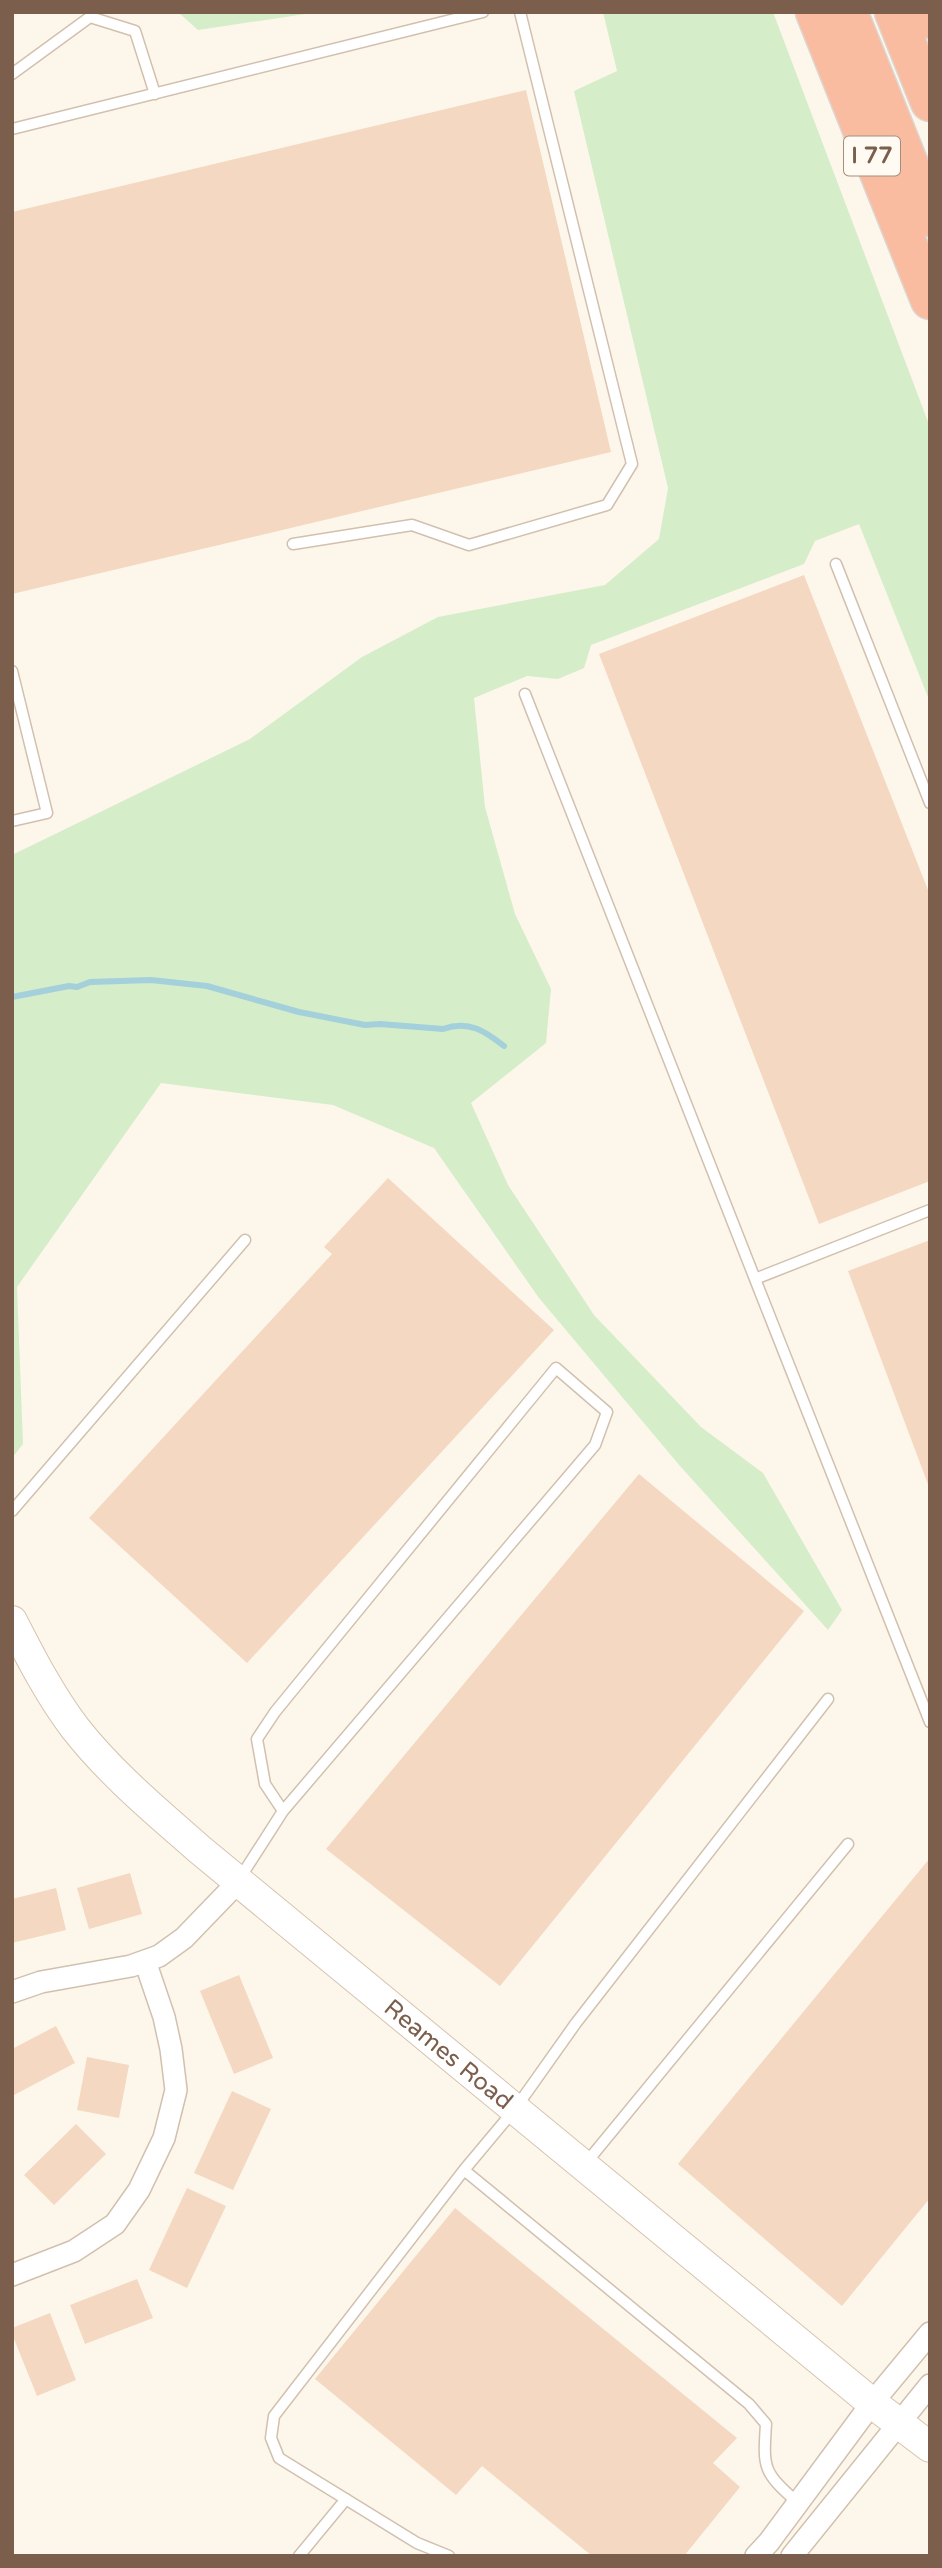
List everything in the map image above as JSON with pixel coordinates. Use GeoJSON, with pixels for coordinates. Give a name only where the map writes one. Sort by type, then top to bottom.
{"type":"FeatureCollection","features":[{"type":"Feature","properties":{"kind":"highway","name":"I 77"},"geometry":{"type":"LineString","coordinates":[[815,12],[930,300]]}},
{"type":"Feature","properties":{"kind":"highway","name":"I 77"},"geometry":{"type":"LineString","coordinates":[[848,12],[930,217]]}},
{"type":"Feature","properties":{"kind":"highway"},"geometry":{"type":"LineString","coordinates":[[894,12],[930,102]]}},
{"type":"Feature","properties":{"kind":"highway"},"geometry":{"type":"LineString","coordinates":[[927,12],[930,19]]}},
{"type":"Feature","properties":{"kind":"main road","name":"Reames Road"},"geometry":{"type":"LineString","coordinates":[[12,1621],[46,1684],[75,1727],[107,1765],[155,1810],[872,2403],[930,2447]]}},
{"type":"Feature","properties":{"kind":"street"},"geometry":{"type":"LineString","coordinates":[[12,1992],[41,1982],[131,1966],[159,1956],[184,1938],[239,1881]]}},
{"type":"Feature","properties":{"kind":"street"},"geometry":{"type":"LineString","coordinates":[[12,2275],[74,2251],[115,2224],[139,2190],[163,2138],[176,2090],[164,2017],[145,1961]]}},
{"type":"Feature","properties":{"kind":"street"},"geometry":{"type":"LineString","coordinates":[[756,2556],[872,2403],[930,2333]]}},
{"type":"Feature","properties":{"kind":"street"},"geometry":{"type":"LineString","coordinates":[[792,2556],[930,2385]]}},
{"type":"Feature","properties":{"kind":"lane"},"geometry":{"type":"LineString","coordinates":[[12,129],[483,12]]}},
{"type":"Feature","properties":{"kind":"lane"},"geometry":{"type":"LineString","coordinates":[[293,544],[412,525],[469,545],[607,505],[632,464],[520,12]]}},
{"type":"Feature","properties":{"kind":"lane"},"geometry":{"type":"LineString","coordinates":[[12,74],[90,17],[135,31],[155,94]]}},
{"type":"Feature","properties":{"kind":"lane"},"geometry":{"type":"LineString","coordinates":[[835,564],[930,803]]}},
{"type":"Feature","properties":{"kind":"lane"},"geometry":{"type":"LineString","coordinates":[[12,671],[47,813],[12,821]]}},
{"type":"Feature","properties":{"kind":"lane"},"geometry":{"type":"LineString","coordinates":[[526,694],[930,1722]]}},
{"type":"Feature","properties":{"kind":"lane"},"geometry":{"type":"LineString","coordinates":[[755,1279],[930,1210]]}},
{"type":"Feature","properties":{"kind":"lane"},"geometry":{"type":"LineString","coordinates":[[12,1511],[245,1240]]}},
{"type":"Feature","properties":{"kind":"lane"},"geometry":{"type":"LineString","coordinates":[[239,1881],[283,1811],[594,1445],[607,1412],[556,1368],[275,1712],[257,1739],[265,1784],[283,1811]]}},
{"type":"Feature","properties":{"kind":"lane"},"geometry":{"type":"LineString","coordinates":[[449,2556],[417,2543],[279,2458],[271,2438],[274,2416],[464,2170],[516,2109],[576,2023],[828,1699]]}},
{"type":"Feature","properties":{"kind":"lane"},"geometry":{"type":"LineString","coordinates":[[584,2166],[848,1844]]}},
{"type":"Feature","properties":{"kind":"lane"},"geometry":{"type":"LineString","coordinates":[[464,2170],[749,2404],[766,2424],[764,2462],[773,2481],[798,2503]]}},
{"type":"Feature","properties":{"kind":"lane"},"geometry":{"type":"LineString","coordinates":[[299,2556],[346,2499]]}},
{"type":"Feature","properties":{"kind":"green space"},"geometry":{"type":"Polygon","coordinates":[[[178,12],[319,12],[198,30],[178,12]]]}},
{"type":"Feature","properties":{"kind":"green space"},"geometry":{"type":"Polygon","coordinates":[[[603,12],[773,12],[930,427],[930,702],[859,524],[815,541],[804,564],[591,645],[584,668],[558,679],[527,676],[474,698],[485,807],[515,914],[551,989],[546,1043],[471,1103],[508,1185],[594,1315],[701,1427],[763,1473],[842,1610],[828,1630],[680,1466],[539,1298],[434,1148],[333,1105],[161,1083],[17,1287],[23,1444],[12,1458],[12,855],[250,739],[362,657],[438,617],[605,585],[659,539],[668,488],[574,91],[617,71],[603,12]]]}},
{"type":"Feature","properties":{"kind":"building"},"geometry":{"type":"Polygon","coordinates":[[[526,90],[611,452],[12,594],[12,212],[526,90]]]}},
{"type":"Feature","properties":{"kind":"building"},"geometry":{"type":"Polygon","coordinates":[[[804,575],[930,895],[930,1181],[819,1224],[599,654],[804,575]]]}},
{"type":"Feature","properties":{"kind":"building"},"geometry":{"type":"Polygon","coordinates":[[[388,1178],[554,1330],[247,1663],[89,1518],[332,1254],[324,1247],[388,1178]]]}},
{"type":"Feature","properties":{"kind":"building"},"geometry":{"type":"Polygon","coordinates":[[[930,1240],[930,1487],[929,1487],[848,1271],[930,1240]]]}},
{"type":"Feature","properties":{"kind":"building"},"geometry":{"type":"Polygon","coordinates":[[[639,1474],[804,1611],[500,1986],[326,1849],[639,1474]]]}},
{"type":"Feature","properties":{"kind":"building"},"geometry":{"type":"Polygon","coordinates":[[[930,1858],[930,2198],[842,2306],[678,2164],[930,1858]]]}},
{"type":"Feature","properties":{"kind":"building"},"geometry":{"type":"Polygon","coordinates":[[[130,1873],[142,1914],[89,1929],[77,1888],[130,1873]]]}},
{"type":"Feature","properties":{"kind":"building"},"geometry":{"type":"Polygon","coordinates":[[[56,1888],[66,1930],[12,1943],[12,1899],[56,1888]]]}},
{"type":"Feature","properties":{"kind":"building"},"geometry":{"type":"Polygon","coordinates":[[[239,1975],[273,2058],[234,2074],[200,1991],[239,1975]]]}},
{"type":"Feature","properties":{"kind":"building"},"geometry":{"type":"Polygon","coordinates":[[[56,2026],[75,2063],[12,2096],[12,2049],[56,2026]]]}},
{"type":"Feature","properties":{"kind":"building"},"geometry":{"type":"Polygon","coordinates":[[[87,2057],[129,2065],[119,2118],[77,2110],[87,2057]]]}},
{"type":"Feature","properties":{"kind":"building"},"geometry":{"type":"Polygon","coordinates":[[[232,2091],[271,2109],[233,2190],[194,2173],[232,2091]]]}},
{"type":"Feature","properties":{"kind":"building"},"geometry":{"type":"Polygon","coordinates":[[[76,2124],[106,2154],[54,2205],[24,2175],[76,2124]]]}},
{"type":"Feature","properties":{"kind":"building"},"geometry":{"type":"Polygon","coordinates":[[[187,2188],[226,2206],[187,2288],[149,2270],[187,2188]]]}},
{"type":"Feature","properties":{"kind":"building"},"geometry":{"type":"Polygon","coordinates":[[[455,2208],[737,2438],[713,2463],[740,2487],[684,2556],[592,2556],[482,2466],[456,2495],[315,2379],[455,2208]]]}},
{"type":"Feature","properties":{"kind":"building"},"geometry":{"type":"Polygon","coordinates":[[[137,2279],[153,2318],[85,2344],[70,2305],[137,2279]]]}},
{"type":"Feature","properties":{"kind":"building"},"geometry":{"type":"Polygon","coordinates":[[[50,2313],[76,2380],[37,2396],[12,2328],[50,2313]]]}},
{"type":"Feature","properties":{"kind":"waterway"},"geometry":{"type":"LineString","coordinates":[[12,997],[69,986],[77,987],[90,982],[151,980],[207,986],[299,1012],[365,1025],[443,1029],[469,1026],[504,1046]]}}]}
